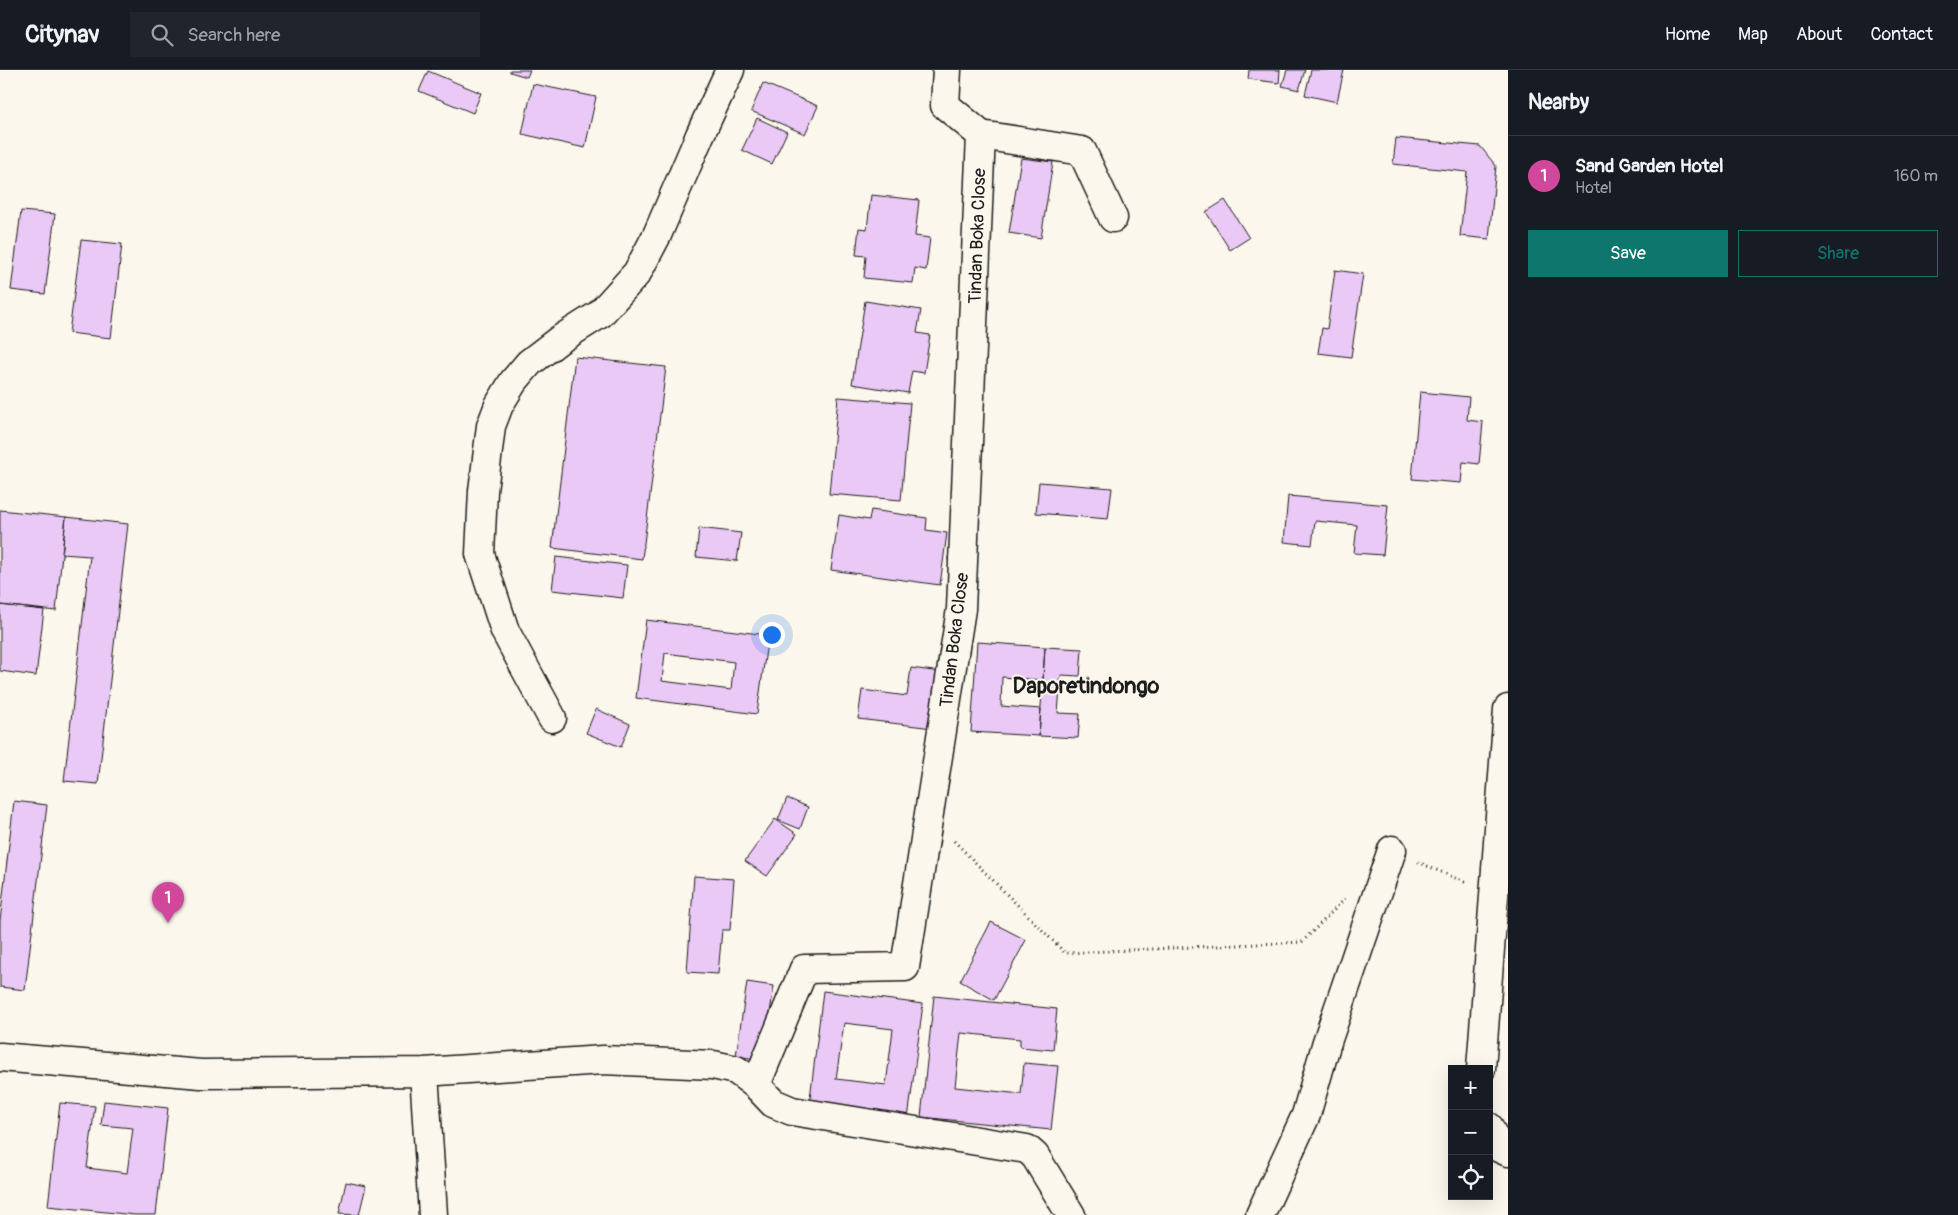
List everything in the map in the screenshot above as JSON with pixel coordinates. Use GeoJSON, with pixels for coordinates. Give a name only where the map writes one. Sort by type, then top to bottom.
{"type":"FeatureCollection","features":[{"type":"Feature","properties":{"kind":"street"},"geometry":{"type":"LineString","coordinates":[[552,718],[505,632],[480,554],[483,491],[491,426],[499,405],[513,382],[529,363],[559,340],[600,314],[637,273],[657,235],[730,70]]}},
{"type":"Feature","properties":{"kind":"street"},"geometry":{"type":"LineString","coordinates":[[947,70],[945,105],[981,136],[1082,150],[1113,218]]}},
{"type":"Feature","properties":{"kind":"street","name":"Tindan Boka Close"},"geometry":{"type":"LineString","coordinates":[[756,1085],[804,969],[906,967],[961,609],[981,136]]}},
{"type":"Feature","properties":{"kind":"street"},"geometry":{"type":"LineString","coordinates":[[1481,1065],[1508,709]]}},
{"type":"Feature","properties":{"kind":"street"},"geometry":{"type":"LineString","coordinates":[[1260,1215],[1306,1115],[1329,1037],[1392,850]]}},
{"type":"Feature","properties":{"kind":"street"},"geometry":{"type":"LineString","coordinates":[[0,1057],[202,1074],[424,1072],[603,1060],[713,1064],[736,1070],[756,1085],[774,1103],[792,1111],[1027,1150],[1035,1156],[1071,1215]]}},
{"type":"Feature","properties":{"kind":"street"},"geometry":{"type":"LineString","coordinates":[[424,1072],[434,1215]]}},
{"type":"Feature","properties":{"kind":"street"},"geometry":{"type":"LineString","coordinates":[[1493,1135],[1499,1148],[1508,1152]]}},
{"type":"Feature","properties":{"kind":"path"},"geometry":{"type":"LineString","coordinates":[[929,815],[1064,953],[1302,942],[1350,893]]}},
{"type":"Feature","properties":{"kind":"path"},"geometry":{"type":"LineString","coordinates":[[1392,850],[1494,895]]}},
{"type":"Feature","properties":{"kind":"building"},"geometry":{"type":"Polygon","coordinates":[[[510,70],[530,70],[527,77],[510,72],[510,70]]]}},
{"type":"Feature","properties":{"kind":"building"},"geometry":{"type":"Polygon","coordinates":[[[1249,70],[1280,70],[1279,83],[1248,79],[1249,70]]]}},
{"type":"Feature","properties":{"kind":"building"},"geometry":{"type":"Polygon","coordinates":[[[1287,70],[1305,70],[1299,90],[1282,86],[1287,70]]]}},
{"type":"Feature","properties":{"kind":"building"},"geometry":{"type":"Polygon","coordinates":[[[1311,70],[1344,70],[1337,102],[1305,95],[1311,70]]]}},
{"type":"Feature","properties":{"kind":"building"},"geometry":{"type":"Polygon","coordinates":[[[428,71],[481,93],[473,113],[419,91],[428,71]]]}},
{"type":"Feature","properties":{"kind":"building"},"geometry":{"type":"Polygon","coordinates":[[[763,83],[818,106],[805,134],[751,111],[763,83]]]}},
{"type":"Feature","properties":{"kind":"building"},"geometry":{"type":"Polygon","coordinates":[[[533,84],[596,97],[585,148],[522,134],[533,84]]]}},
{"type":"Feature","properties":{"kind":"building"},"geometry":{"type":"Polygon","coordinates":[[[757,118],[787,132],[772,164],[742,150],[757,118]]]}},
{"type":"Feature","properties":{"kind":"building"},"geometry":{"type":"Polygon","coordinates":[[[1396,138],[1480,146],[1496,166],[1489,239],[1460,236],[1467,172],[1393,164],[1396,138]]]}},
{"type":"Feature","properties":{"kind":"building"},"geometry":{"type":"Polygon","coordinates":[[[1021,158],[1053,162],[1041,238],[1009,233],[1021,158]]]}},
{"type":"Feature","properties":{"kind":"building"},"geometry":{"type":"Polygon","coordinates":[[[871,195],[919,200],[915,236],[930,238],[926,270],[915,268],[913,283],[864,278],[866,256],[856,255],[859,228],[867,229],[871,195]]]}},
{"type":"Feature","properties":{"kind":"building"},"geometry":{"type":"Polygon","coordinates":[[[1225,200],[1249,238],[1230,250],[1206,212],[1225,200]]]}},
{"type":"Feature","properties":{"kind":"building"},"geometry":{"type":"Polygon","coordinates":[[[21,211],[55,214],[45,294],[11,290],[21,211]]]}},
{"type":"Feature","properties":{"kind":"building"},"geometry":{"type":"Polygon","coordinates":[[[81,240],[122,244],[111,338],[69,333],[81,240]]]}},
{"type":"Feature","properties":{"kind":"building"},"geometry":{"type":"Polygon","coordinates":[[[1335,270],[1363,274],[1351,357],[1318,353],[1322,328],[1327,329],[1335,270]]]}},
{"type":"Feature","properties":{"kind":"building"},"geometry":{"type":"Polygon","coordinates":[[[865,301],[921,310],[917,333],[930,335],[924,373],[912,371],[908,393],[852,384],[865,301]]]}},
{"type":"Feature","properties":{"kind":"building"},"geometry":{"type":"Polygon","coordinates":[[[575,357],[666,367],[642,559],[552,548],[575,357]]]}},
{"type":"Feature","properties":{"kind":"building"},"geometry":{"type":"Polygon","coordinates":[[[1420,392],[1469,397],[1467,420],[1483,422],[1479,464],[1463,462],[1461,483],[1412,479],[1420,392]]]}},
{"type":"Feature","properties":{"kind":"building"},"geometry":{"type":"Polygon","coordinates":[[[838,397],[910,403],[901,500],[829,494],[838,397]]]}},
{"type":"Feature","properties":{"kind":"building"},"geometry":{"type":"Polygon","coordinates":[[[1039,482],[1112,488],[1108,519],[1036,513],[1039,482]]]}},
{"type":"Feature","properties":{"kind":"building"},"geometry":{"type":"Polygon","coordinates":[[[1288,496],[1388,505],[1383,555],[1354,553],[1357,525],[1315,521],[1312,545],[1284,542],[1288,496]]]}},
{"type":"Feature","properties":{"kind":"building"},"geometry":{"type":"Polygon","coordinates":[[[0,510],[66,517],[56,611],[0,605],[0,510]]]}},
{"type":"Feature","properties":{"kind":"building"},"geometry":{"type":"Polygon","coordinates":[[[871,510],[927,518],[926,530],[947,533],[940,585],[831,570],[839,515],[869,520],[871,510]]]}},
{"type":"Feature","properties":{"kind":"building"},"geometry":{"type":"Polygon","coordinates":[[[66,517],[128,524],[98,784],[64,781],[90,556],[62,554],[66,517]]]}},
{"type":"Feature","properties":{"kind":"building"},"geometry":{"type":"Polygon","coordinates":[[[699,528],[741,533],[737,561],[696,557],[699,528]]]}},
{"type":"Feature","properties":{"kind":"building"},"geometry":{"type":"Polygon","coordinates":[[[556,557],[627,565],[623,598],[552,590],[556,557]]]}},
{"type":"Feature","properties":{"kind":"building"},"geometry":{"type":"Polygon","coordinates":[[[0,605],[44,610],[36,676],[0,671],[0,605]]]}},
{"type":"Feature","properties":{"kind":"building"},"geometry":{"type":"Polygon","coordinates":[[[646,620],[768,635],[757,714],[636,698],[646,620]],[[665,653],[662,681],[731,690],[734,662],[665,653]]]}},
{"type":"Feature","properties":{"kind":"building"},"geometry":{"type":"Polygon","coordinates":[[[977,642],[1045,647],[1043,680],[1002,677],[1001,706],[1041,709],[1039,736],[971,732],[977,642]]]}},
{"type":"Feature","properties":{"kind":"building"},"geometry":{"type":"Polygon","coordinates":[[[1045,647],[1082,649],[1080,676],[1061,675],[1058,713],[1080,714],[1078,738],[1039,736],[1045,647]]]}},
{"type":"Feature","properties":{"kind":"building"},"geometry":{"type":"Polygon","coordinates":[[[911,668],[941,672],[933,728],[858,719],[862,690],[907,696],[911,668]]]}},
{"type":"Feature","properties":{"kind":"building"},"geometry":{"type":"Polygon","coordinates":[[[596,709],[630,724],[621,747],[586,733],[596,709]]]}},
{"type":"Feature","properties":{"kind":"building"},"geometry":{"type":"Polygon","coordinates":[[[787,798],[808,807],[800,829],[778,820],[787,798]]]}},
{"type":"Feature","properties":{"kind":"building"},"geometry":{"type":"Polygon","coordinates":[[[14,801],[47,805],[25,990],[0,987],[0,921],[14,801]]]}},
{"type":"Feature","properties":{"kind":"building"},"geometry":{"type":"Polygon","coordinates":[[[775,819],[797,834],[767,876],[745,861],[775,819]]]}},
{"type":"Feature","properties":{"kind":"building"},"geometry":{"type":"Polygon","coordinates":[[[694,876],[734,879],[730,930],[722,930],[718,974],[687,972],[694,876]]]}},
{"type":"Feature","properties":{"kind":"building"},"geometry":{"type":"Polygon","coordinates":[[[991,922],[1026,940],[994,1000],[960,981],[991,922]]]}},
{"type":"Feature","properties":{"kind":"building"},"geometry":{"type":"Polygon","coordinates":[[[747,982],[774,986],[763,1060],[736,1056],[747,982]]]}},
{"type":"Feature","properties":{"kind":"building"},"geometry":{"type":"Polygon","coordinates":[[[823,991],[923,1004],[908,1119],[809,1107],[823,991]],[[844,1023],[836,1079],[886,1085],[893,1029],[844,1023]]]}},
{"type":"Feature","properties":{"kind":"building"},"geometry":{"type":"Polygon","coordinates":[[[934,996],[1057,1009],[1053,1050],[1020,1047],[1020,1039],[961,1033],[955,1087],[1021,1094],[1024,1063],[1058,1066],[1051,1130],[921,1117],[934,996]]]}},
{"type":"Feature","properties":{"kind":"building"},"geometry":{"type":"Polygon","coordinates":[[[104,1101],[168,1108],[156,1215],[135,1215],[48,1206],[60,1103],[95,1106],[87,1168],[127,1173],[133,1128],[101,1125],[104,1101]]]}},
{"type":"Feature","properties":{"kind":"building"},"geometry":{"type":"Polygon","coordinates":[[[346,1182],[366,1186],[359,1215],[339,1214],[346,1182]]]}},
{"type":"Feature","properties":{"kind":"place","name":"Sand Garden Hotel"},"geometry":{"type":"Point","coordinates":[168,923]}},
{"type":"Feature","properties":{"kind":"district","name":"Daporetindongo"},"geometry":{"type":"Point","coordinates":[1086,685]}}]}
